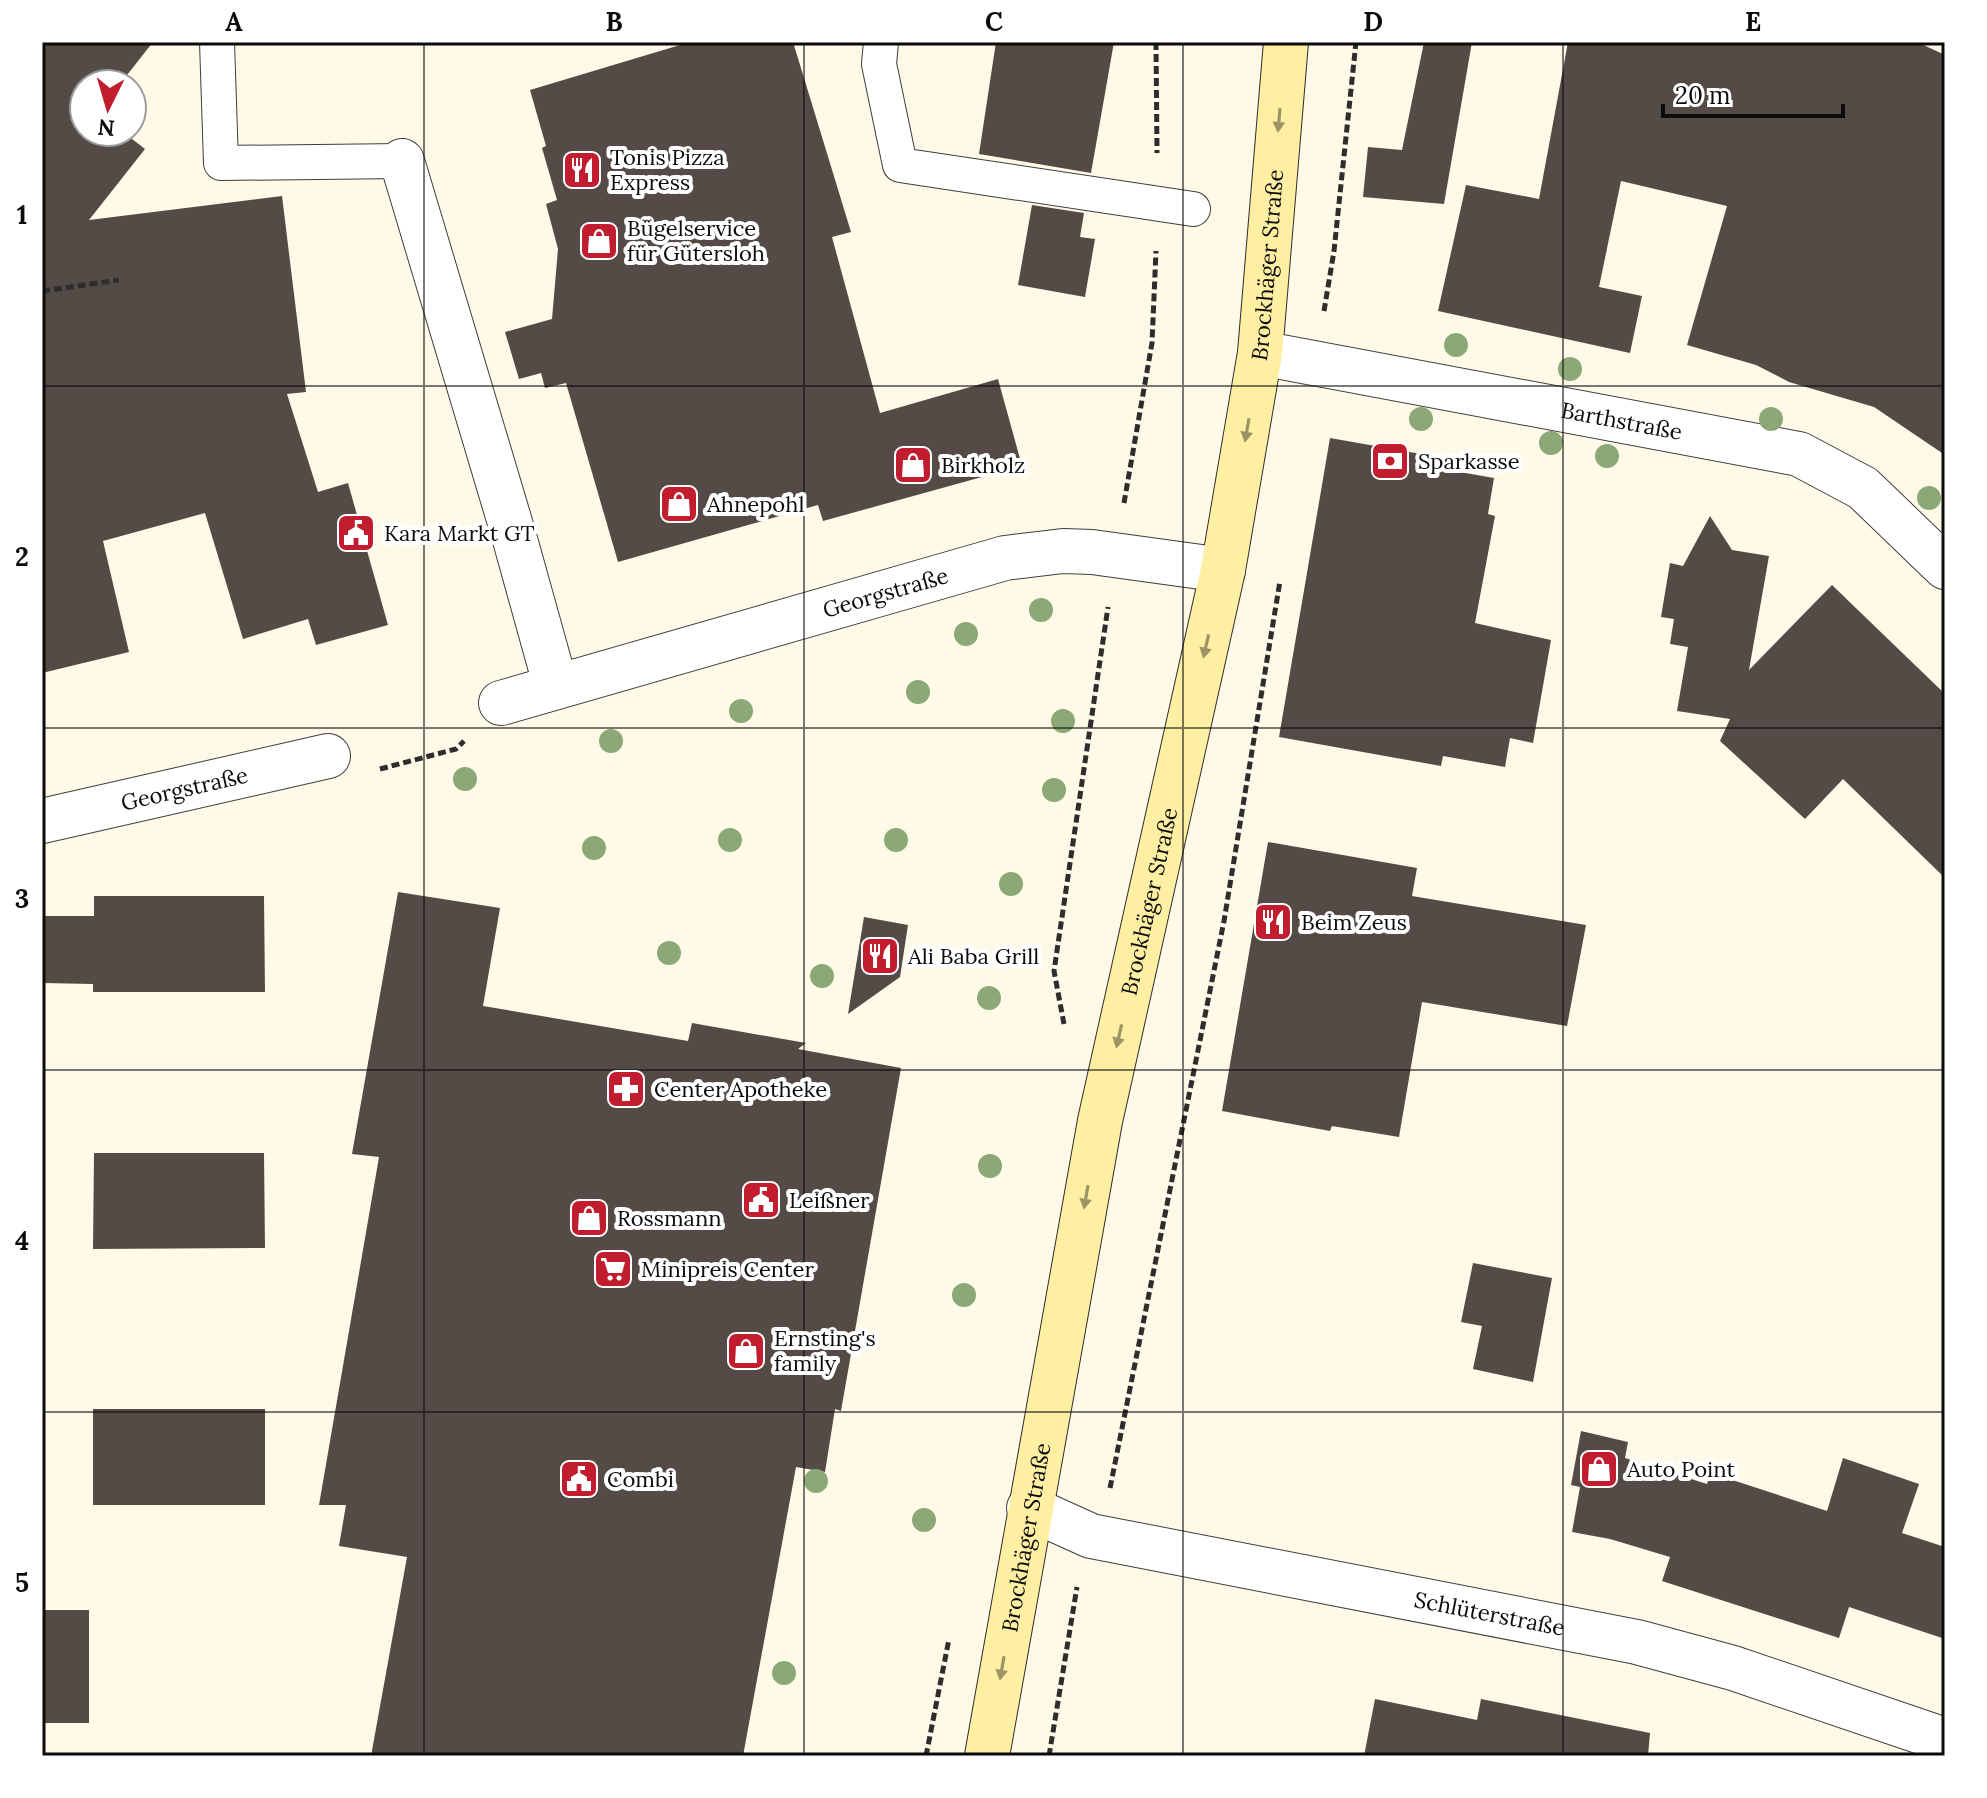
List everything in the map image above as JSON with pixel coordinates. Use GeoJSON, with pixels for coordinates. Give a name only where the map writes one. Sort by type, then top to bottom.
{"type":"FeatureCollection","features":[{"type":"Feature","properties":{"kind":"main road","name":"Brockhäger Straße"},"geometry":{"type":"LineString","coordinates":[[987,1756],[1100,1121],[1223,570],[1260,353],[1286,42]]}},
{"type":"Feature","properties":{"kind":"street"},"geometry":{"type":"LineString","coordinates":[[402,161],[556,687]]}},
{"type":"Feature","properties":{"kind":"street","name":"Barthstraße"},"geometry":{"type":"LineString","coordinates":[[1260,353],[1799,454],[1863,488],[1945,567]]}},
{"type":"Feature","properties":{"kind":"street","name":"Georgstraße"},"geometry":{"type":"LineString","coordinates":[[501,703],[1005,558],[1063,551],[1223,570]]}},
{"type":"Feature","properties":{"kind":"street","name":"Georgstraße"},"geometry":{"type":"LineString","coordinates":[[42,821],[328,756]]}},
{"type":"Feature","properties":{"kind":"street","name":"Schlüterstraße"},"geometry":{"type":"LineString","coordinates":[[1029,1508],[1086,1534],[1637,1642],[1733,1668],[1945,1740]]}},
{"type":"Feature","properties":{"kind":"lane"},"geometry":{"type":"LineString","coordinates":[[217,42],[221,163],[402,161]]}},
{"type":"Feature","properties":{"kind":"lane"},"geometry":{"type":"LineString","coordinates":[[881,42],[879,64],[900,165],[1193,209]]}},
{"type":"Feature","properties":{"kind":"path"},"geometry":{"type":"LineString","coordinates":[[1065,1034],[1054,971],[1115,555],[1152,343],[1158,205],[1156,42]]}},
{"type":"Feature","properties":{"kind":"path"},"geometry":{"type":"LineString","coordinates":[[1316,363],[1334,251],[1356,42]]}},
{"type":"Feature","properties":{"kind":"path"},"geometry":{"type":"LineString","coordinates":[[42,291],[119,280]]}},
{"type":"Feature","properties":{"kind":"path"},"geometry":{"type":"LineString","coordinates":[[1049,1756],[1086,1534],[1110,1491],[1224,921],[1280,580]]}},
{"type":"Feature","properties":{"kind":"path"},"geometry":{"type":"LineString","coordinates":[[328,756],[359,775],[456,749],[501,703]]}},
{"type":"Feature","properties":{"kind":"path"},"geometry":{"type":"LineString","coordinates":[[926,1756],[950,1634]]}},
{"type":"Feature","properties":{"kind":"building"},"geometry":{"type":"Polygon","coordinates":[[[42,42],[153,42],[133,68],[68,68],[68,148],[145,149],[89,220],[282,196],[306,392],[287,394],[318,492],[348,483],[388,625],[316,645],[308,619],[243,639],[205,513],[103,541],[129,652],[42,673],[42,42]]]}},
{"type":"Feature","properties":{"kind":"building"},"geometry":{"type":"Polygon","coordinates":[[[690,42],[793,42],[851,232],[832,237],[880,413],[998,379],[1022,466],[823,521],[818,505],[618,562],[566,383],[545,388],[541,373],[519,379],[505,332],[552,319],[558,249],[546,204],[557,200],[530,90],[690,42]]]}},
{"type":"Feature","properties":{"kind":"building"},"geometry":{"type":"Polygon","coordinates":[[[996,42],[1114,42],[1091,173],[979,154],[996,42]]]}},
{"type":"Feature","properties":{"kind":"building"},"geometry":{"type":"Polygon","coordinates":[[[1424,42],[1472,42],[1444,204],[1363,197],[1368,147],[1402,150],[1424,42]]]}},
{"type":"Feature","properties":{"kind":"building"},"geometry":{"type":"Polygon","coordinates":[[[1568,42],[1917,42],[1945,55],[1945,455],[1874,407],[1789,382],[1756,365],[1687,345],[1727,206],[1621,181],[1599,287],[1642,296],[1630,353],[1438,311],[1466,185],[1539,199],[1568,42]]]}},
{"type":"Feature","properties":{"kind":"building"},"geometry":{"type":"Polygon","coordinates":[[[1032,205],[1084,213],[1080,237],[1095,239],[1085,297],[1018,285],[1032,205]]]}},
{"type":"Feature","properties":{"kind":"building"},"geometry":{"type":"Polygon","coordinates":[[[1330,438],[1455,460],[1454,471],[1494,478],[1488,514],[1495,516],[1475,623],[1551,640],[1533,743],[1510,738],[1505,767],[1443,756],[1441,766],[1279,737],[1330,438]]]}},
{"type":"Feature","properties":{"kind":"building"},"geometry":{"type":"Polygon","coordinates":[[[1710,516],[1732,550],[1769,556],[1749,670],[1832,585],[1945,694],[1945,878],[1843,779],[1805,819],[1720,741],[1730,719],[1677,711],[1688,647],[1670,644],[1674,619],[1661,617],[1670,563],[1683,566],[1710,516]]]}},
{"type":"Feature","properties":{"kind":"building"},"geometry":{"type":"Polygon","coordinates":[[[1268,842],[1417,868],[1412,896],[1586,925],[1567,1026],[1422,1002],[1399,1137],[1332,1126],[1330,1131],[1222,1111],[1268,842]]]}},
{"type":"Feature","properties":{"kind":"building","name":"Minipreis Center"},"geometry":{"type":"Polygon","coordinates":[[[398,892],[500,908],[483,1006],[688,1041],[692,1023],[806,1043],[798,1049],[901,1068],[841,1411],[835,1409],[825,1472],[796,1467],[743,1756],[371,1756],[407,1557],[339,1546],[346,1505],[319,1505],[379,1157],[352,1154],[398,892]]]}},
{"type":"Feature","properties":{"kind":"building"},"geometry":{"type":"Polygon","coordinates":[[[94,896],[264,896],[265,992],[93,992],[93,984],[42,983],[42,916],[94,916],[94,896]]]}},
{"type":"Feature","properties":{"kind":"building","name":"Ali Baba Grill"},"geometry":{"type":"Polygon","coordinates":[[[864,917],[908,925],[900,977],[848,1014],[864,917]]]}},
{"type":"Feature","properties":{"kind":"building"},"geometry":{"type":"Polygon","coordinates":[[[94,1153],[264,1153],[265,1248],[93,1249],[94,1153]]]}},
{"type":"Feature","properties":{"kind":"building"},"geometry":{"type":"Polygon","coordinates":[[[1473,1263],[1552,1278],[1533,1382],[1473,1369],[1482,1326],[1461,1322],[1473,1263]]]}},
{"type":"Feature","properties":{"kind":"building"},"geometry":{"type":"Polygon","coordinates":[[[93,1409],[265,1409],[265,1505],[93,1505],[93,1409]]]}},
{"type":"Feature","properties":{"kind":"building"},"geometry":{"type":"Polygon","coordinates":[[[1581,1431],[1628,1442],[1625,1458],[1707,1484],[1711,1473],[1827,1511],[1843,1458],[1919,1484],[1902,1533],[1945,1547],[1945,1639],[1849,1607],[1839,1638],[1662,1581],[1670,1557],[1610,1539],[1572,1532],[1580,1487],[1571,1485],[1581,1431]]]}},
{"type":"Feature","properties":{"kind":"building"},"geometry":{"type":"Polygon","coordinates":[[[42,1610],[89,1610],[89,1723],[42,1723],[42,1610]]]}},
{"type":"Feature","properties":{"kind":"building"},"geometry":{"type":"Polygon","coordinates":[[[1375,1699],[1477,1720],[1481,1699],[1650,1733],[1648,1756],[1364,1756],[1375,1699]]]}},
{"type":"Feature","properties":{"kind":"place","name":"Tonis Pizza Express"},"geometry":{"type":"Point","coordinates":[582,170]}},
{"type":"Feature","properties":{"kind":"place","name":"Bügelservice für Gütersloh"},"geometry":{"type":"Point","coordinates":[599,241]}},
{"type":"Feature","properties":{"kind":"place","name":"Sparkasse"},"geometry":{"type":"Point","coordinates":[1390,461]}},
{"type":"Feature","properties":{"kind":"place","name":"Birkholz"},"geometry":{"type":"Point","coordinates":[913,465]}},
{"type":"Feature","properties":{"kind":"place","name":"Ahnepohl"},"geometry":{"type":"Point","coordinates":[679,504]}},
{"type":"Feature","properties":{"kind":"place","name":"Kara Markt GT"},"geometry":{"type":"Point","coordinates":[356,533]}},
{"type":"Feature","properties":{"kind":"place","name":"Beim Zeus"},"geometry":{"type":"Point","coordinates":[1273,922]}},
{"type":"Feature","properties":{"kind":"place","name":"Ali Baba Grill"},"geometry":{"type":"Point","coordinates":[880,956]}},
{"type":"Feature","properties":{"kind":"place","name":"Center Apotheke"},"geometry":{"type":"Point","coordinates":[626,1089]}},
{"type":"Feature","properties":{"kind":"place","name":"Leißner"},"geometry":{"type":"Point","coordinates":[761,1200]}},
{"type":"Feature","properties":{"kind":"place","name":"Rossmann"},"geometry":{"type":"Point","coordinates":[589,1218]}},
{"type":"Feature","properties":{"kind":"place","name":"Minipreis Center"},"geometry":{"type":"Point","coordinates":[613,1269]}},
{"type":"Feature","properties":{"kind":"place","name":"Ernsting's family"},"geometry":{"type":"Point","coordinates":[746,1351]}},
{"type":"Feature","properties":{"kind":"place","name":"Auto Point"},"geometry":{"type":"Point","coordinates":[1599,1469]}},
{"type":"Feature","properties":{"kind":"place","name":"Combi"},"geometry":{"type":"Point","coordinates":[579,1479]}}]}
